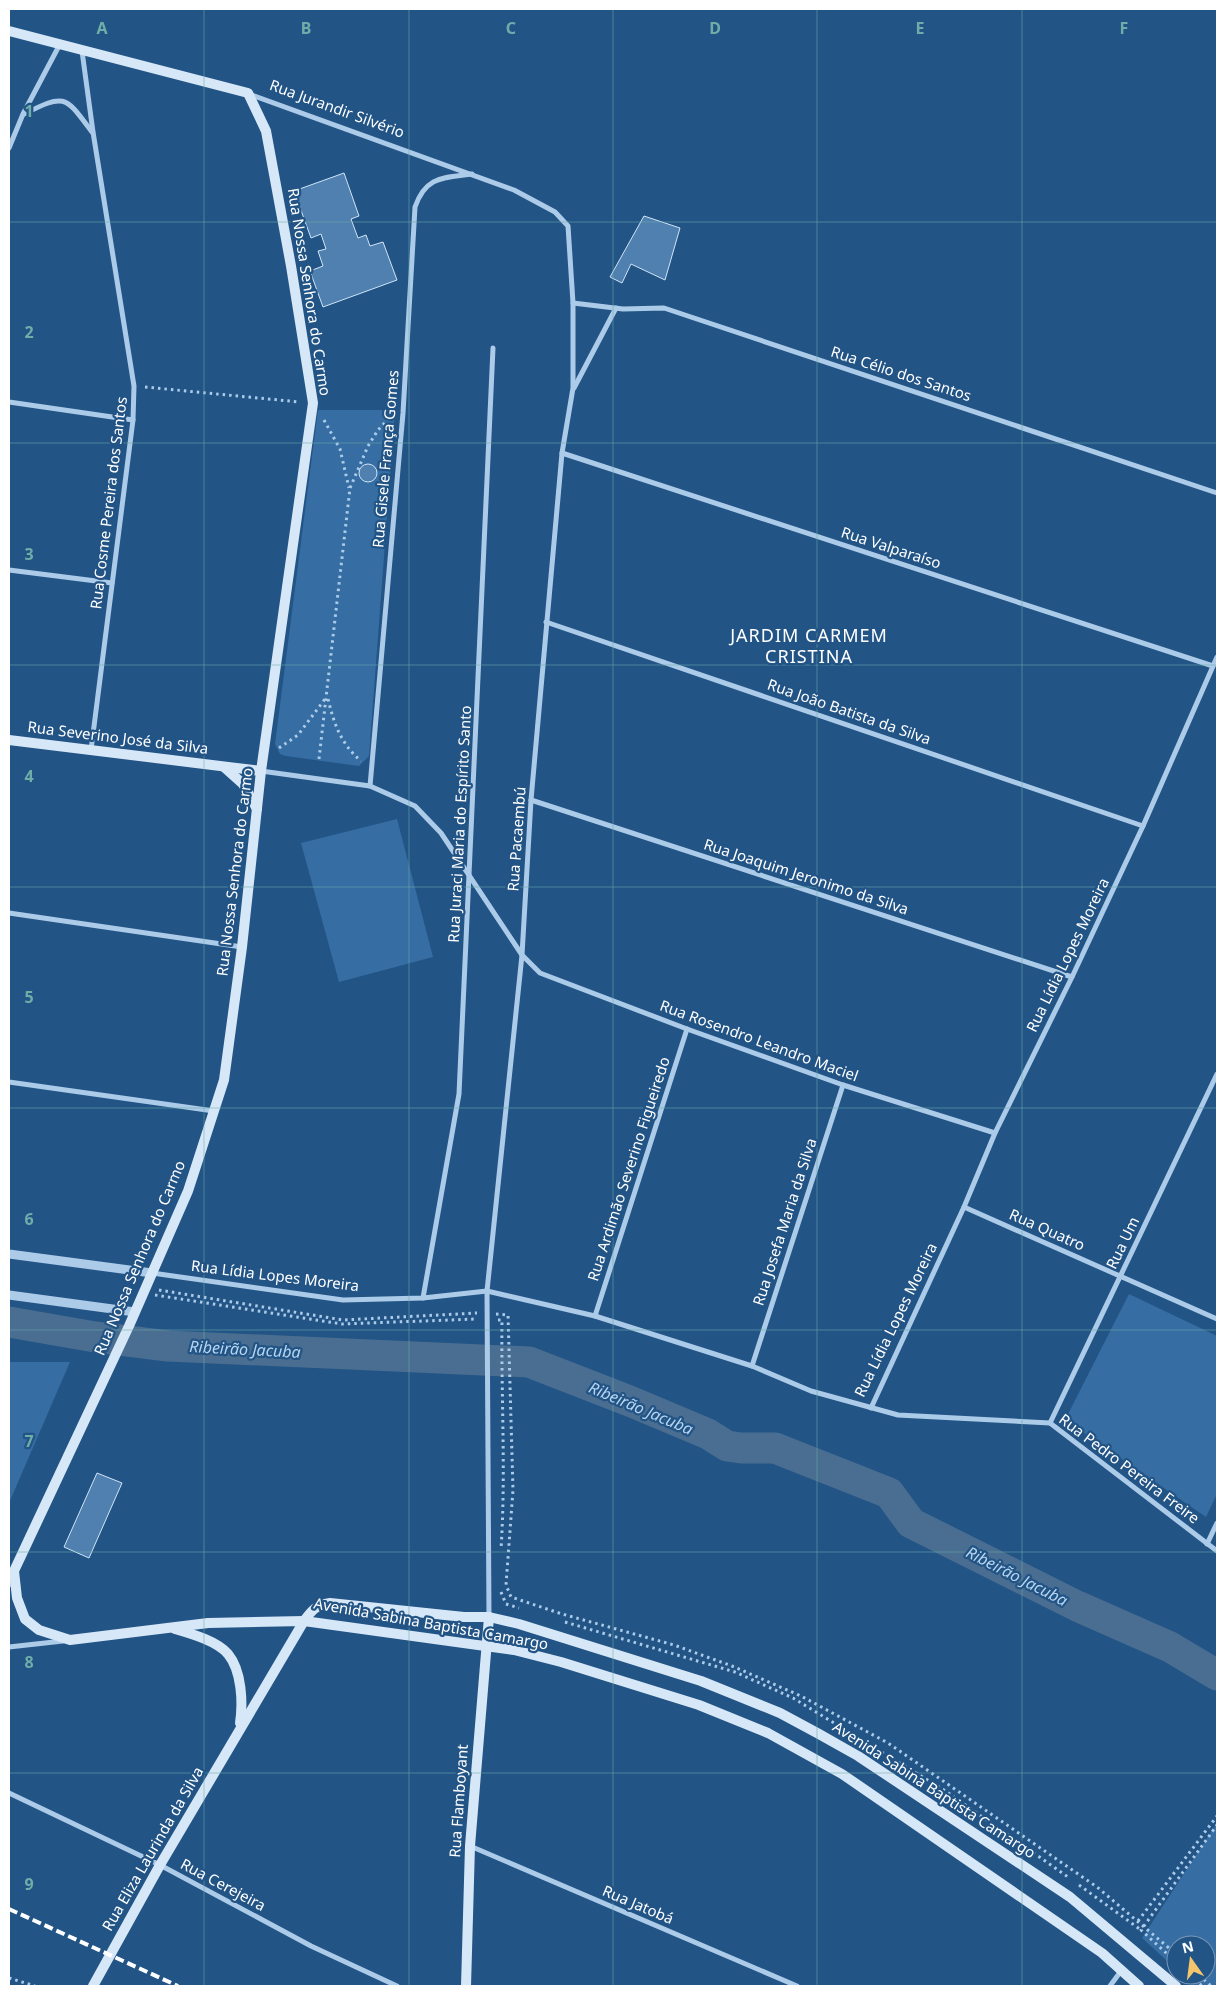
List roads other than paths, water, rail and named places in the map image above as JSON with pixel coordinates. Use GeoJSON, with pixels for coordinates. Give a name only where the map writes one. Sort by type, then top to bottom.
{"type":"FeatureCollection","features":[{"type":"Feature","properties":{"kind":"main road","name":"Rua Jurandir Silvério"},"geometry":{"type":"LineString","coordinates":[[9,31],[248,94]]}},
{"type":"Feature","properties":{"kind":"main road","name":"Rua Nossa Senhora do Carmo"},"geometry":{"type":"LineString","coordinates":[[70,1640],[39,1630],[25,1619],[16,1598],[14,1571],[129,1326],[188,1191],[224,1080],[242,946],[261,771],[313,403],[291,266],[266,131],[248,94]]}},
{"type":"Feature","properties":{"kind":"main road","name":"Rua Severino José da Silva"},"geometry":{"type":"LineString","coordinates":[[9,740],[261,771]]}},
{"type":"Feature","properties":{"kind":"main road","name":"Rua Severino José da Silva"},"geometry":{"type":"LineString","coordinates":[[223,766],[243,784],[257,809]]}},
{"type":"Feature","properties":{"kind":"main road","name":"Avenida Sabina Baptista Camargo"},"geometry":{"type":"LineString","coordinates":[[1139,1986],[1094,1948],[885,1803],[834,1770],[768,1734],[690,1702],[561,1662],[514,1650],[304,1621],[319,1604],[330,1603],[489,1618],[519,1624],[740,1695],[796,1721],[858,1756],[1070,1897],[1176,1986]]}},
{"type":"Feature","properties":{"kind":"main road","name":"Rua Flamboyant"},"geometry":{"type":"LineString","coordinates":[[466,1986],[470,1846],[489,1618]]}},
{"type":"Feature","properties":{"kind":"main road"},"geometry":{"type":"LineString","coordinates":[[70,1640],[208,1623],[304,1621]]}},
{"type":"Feature","properties":{"kind":"main road","name":"Rua Eliza Laurinda da Silva"},"geometry":{"type":"LineString","coordinates":[[93,1986],[160,1865],[304,1621]]}},
{"type":"Feature","properties":{"kind":"main road","name":"Rua Eliza Laurinda da Silva"},"geometry":{"type":"LineString","coordinates":[[172,1628],[203,1638],[228,1654],[240,1682],[242,1704],[240,1728]]}},
{"type":"Feature","properties":{"kind":"street"},"geometry":{"type":"LineString","coordinates":[[9,148],[23,114],[60,44]]}},
{"type":"Feature","properties":{"kind":"street","name":"Rua Cosme Pereira dos Santos"},"geometry":{"type":"LineString","coordinates":[[82,51],[93,132],[134,386],[134,420],[91,750]]}},
{"type":"Feature","properties":{"kind":"street","name":"Rua Jurandir Silvério"},"geometry":{"type":"LineString","coordinates":[[248,94],[472,174],[533,200],[555,212],[568,226],[573,303]]}},
{"type":"Feature","properties":{"kind":"street"},"geometry":{"type":"LineString","coordinates":[[23,114],[58,99],[68,102],[93,132]]}},
{"type":"Feature","properties":{"kind":"street","name":"Rua Gisele França Gomes"},"geometry":{"type":"LineString","coordinates":[[370,786],[403,413],[415,207],[420,193],[428,184],[439,178],[472,174]]}},
{"type":"Feature","properties":{"kind":"street","name":"Rua Célio dos Santos"},"geometry":{"type":"LineString","coordinates":[[573,303],[616,308],[664,308],[1217,493]]}},
{"type":"Feature","properties":{"kind":"street","name":"Rua Pacaembú"},"geometry":{"type":"LineString","coordinates":[[489,1618],[487,1291],[522,955],[531,800],[562,453],[573,388],[573,303]]}},
{"type":"Feature","properties":{"kind":"street","name":"Rua Pacaembú"},"geometry":{"type":"LineString","coordinates":[[573,388],[616,308]]}},
{"type":"Feature","properties":{"kind":"street","name":"Rua Juraci Maria do Espírito Santo"},"geometry":{"type":"LineString","coordinates":[[422,1298],[459,1094],[493,348]]}},
{"type":"Feature","properties":{"kind":"street"},"geometry":{"type":"LineString","coordinates":[[9,402],[134,420]]}},
{"type":"Feature","properties":{"kind":"street","name":"Rua Valparaíso"},"geometry":{"type":"LineString","coordinates":[[562,453],[1213,666]]}},
{"type":"Feature","properties":{"kind":"street"},"geometry":{"type":"LineString","coordinates":[[9,570],[112,583]]}},
{"type":"Feature","properties":{"kind":"street","name":"Rua João Batista da Silva"},"geometry":{"type":"LineString","coordinates":[[546,622],[1143,826]]}},
{"type":"Feature","properties":{"kind":"street","name":"Rua Lídia Lopes Moreira"},"geometry":{"type":"LineString","coordinates":[[152,1273],[343,1300],[422,1298],[487,1291],[595,1316],[752,1366],[811,1391],[871,1408],[964,1207],[995,1133],[1072,977],[1143,826],[1217,657]]}},
{"type":"Feature","properties":{"kind":"street","name":"Rua Severino José da Silva"},"geometry":{"type":"LineString","coordinates":[[261,771],[370,786],[415,806],[441,833],[522,955]]}},
{"type":"Feature","properties":{"kind":"street","name":"Rua Joaquim Jeronimo da Silva"},"geometry":{"type":"LineString","coordinates":[[531,800],[1072,977]]}},
{"type":"Feature","properties":{"kind":"street"},"geometry":{"type":"LineString","coordinates":[[9,913],[242,946]]}},
{"type":"Feature","properties":{"kind":"street","name":"Rua Rosendro Leandro Maciel"},"geometry":{"type":"LineString","coordinates":[[522,955],[540,973],[687,1029],[843,1085],[995,1133]]}},
{"type":"Feature","properties":{"kind":"street","name":"Rua Ardimão Severino Figueiredo"},"geometry":{"type":"LineString","coordinates":[[595,1316],[687,1029]]}},
{"type":"Feature","properties":{"kind":"street","name":"Rua Um"},"geometry":{"type":"LineString","coordinates":[[1050,1423],[1217,1074]]}},
{"type":"Feature","properties":{"kind":"street"},"geometry":{"type":"LineString","coordinates":[[9,1082],[215,1111]]}},
{"type":"Feature","properties":{"kind":"street","name":"Rua Josefa Maria da Silva"},"geometry":{"type":"LineString","coordinates":[[752,1366],[843,1085]]}},
{"type":"Feature","properties":{"kind":"street","name":"Rua Quatro"},"geometry":{"type":"LineString","coordinates":[[964,1207],[1217,1319]]}},
{"type":"Feature","properties":{"kind":"street"},"geometry":{"type":"LineString","coordinates":[[9,1254],[152,1273]]}},
{"type":"Feature","properties":{"kind":"street"},"geometry":{"type":"LineString","coordinates":[[9,1295],[135,1312]]}},
{"type":"Feature","properties":{"kind":"street","name":"Rua Pedro Pereira Freire"},"geometry":{"type":"LineString","coordinates":[[871,1408],[898,1415],[1050,1423],[1217,1551]]}},
{"type":"Feature","properties":{"kind":"street"},"geometry":{"type":"LineString","coordinates":[[1208,1544],[1217,1522]]}},
{"type":"Feature","properties":{"kind":"street"},"geometry":{"type":"LineString","coordinates":[[9,1585],[14,1571]]}},
{"type":"Feature","properties":{"kind":"street"},"geometry":{"type":"LineString","coordinates":[[9,1647],[70,1640]]}},
{"type":"Feature","properties":{"kind":"street","name":"Rua Cerejeira"},"geometry":{"type":"LineString","coordinates":[[9,1793],[160,1865],[311,1946],[397,1986]]}},
{"type":"Feature","properties":{"kind":"street","name":"Rua Jatobá"},"geometry":{"type":"LineString","coordinates":[[470,1846],[797,1986]]}},
{"type":"Feature","properties":{"kind":"street"},"geometry":{"type":"LineString","coordinates":[[1110,1986],[1121,1971]]}},
{"type":"Feature","properties":{"kind":"waterway","name":"Ribeirão Jacuba"},"geometry":{"type":"LineString","coordinates":[[9,1322],[95,1337],[168,1346],[529,1362],[708,1434],[727,1446],[775,1448],[889,1493],[911,1523],[1077,1606],[1170,1647],[1217,1675]]}},
{"type":"Feature","properties":{"kind":"railway"},"geometry":{"type":"LineString","coordinates":[[9,1909],[178,1986]]}},
{"type":"Feature","properties":{"kind":"district","name":"JARDIM CARMEM CRISTINA"},"geometry":{"type":"Point","coordinates":[809,646]}}]}
